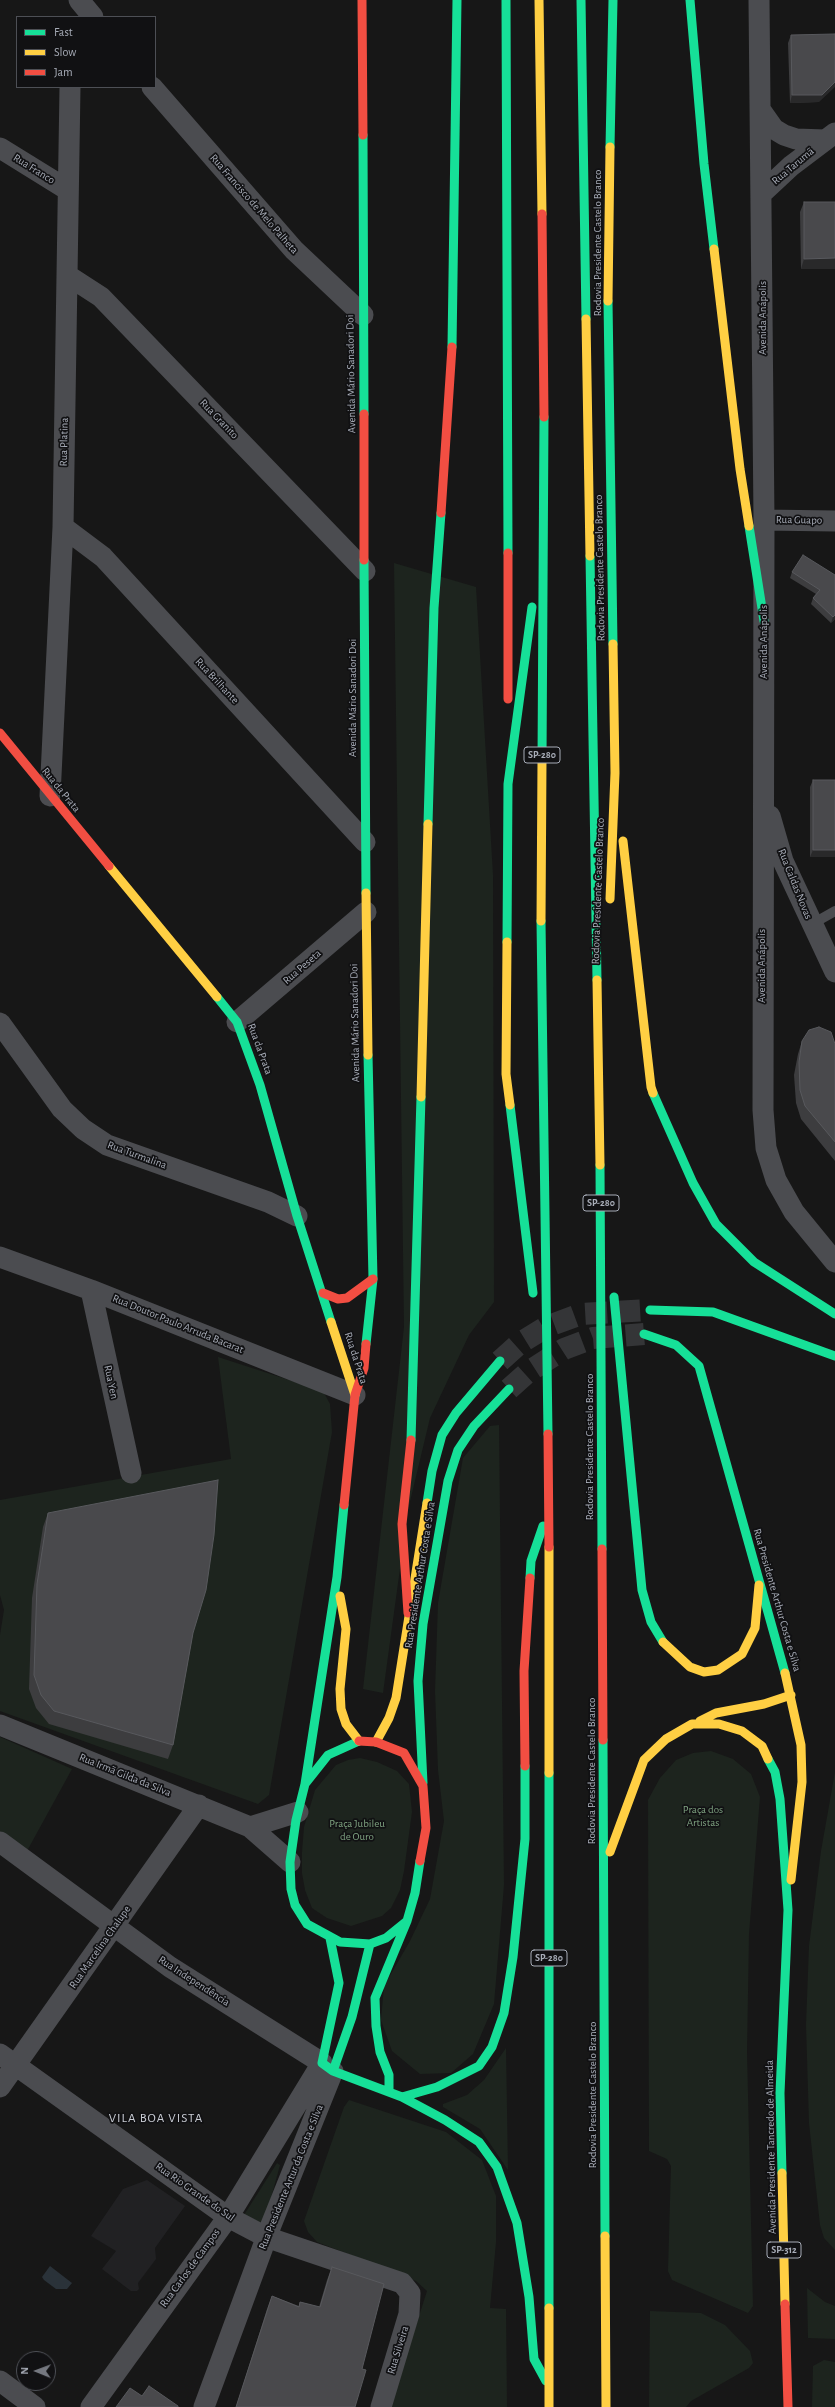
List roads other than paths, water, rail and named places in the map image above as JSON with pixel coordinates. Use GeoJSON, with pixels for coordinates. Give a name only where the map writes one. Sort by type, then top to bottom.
{"type":"FeatureCollection","features":[{"type":"Feature","properties":{"kind":"main road","name":"Avenida Mário Sanadori Doi"},"geometry":{"type":"LineString","coordinates":[[355,1395],[364,1368],[373,1279],[366,912],[362,0]]}},
{"type":"Feature","properties":{"kind":"main road"},"geometry":{"type":"LineString","coordinates":[[408,1614],[402,1524],[412,1426],[434,608],[452,372],[457,0]]}},
{"type":"Feature","properties":{"kind":"main road"},"geometry":{"type":"LineString","coordinates":[[506,0],[508,784],[506,1074],[534,1300]]}},
{"type":"Feature","properties":{"kind":"main road","name":"SP-280"},"geometry":{"type":"LineString","coordinates":[[539,0],[544,515],[541,956],[549,1510],[549,2407]]}},
{"type":"Feature","properties":{"kind":"main road","name":"Rodovia Presidente Castelo Branco"},"geometry":{"type":"LineString","coordinates":[[581,0],[600,1135],[606,2407]]}},
{"type":"Feature","properties":{"kind":"main road","name":"Rodovia Presidente Castelo Branco"},"geometry":{"type":"LineString","coordinates":[[610,906],[615,773],[608,277],[613,0]]}},
{"type":"Feature","properties":{"kind":"main road"},"geometry":{"type":"LineString","coordinates":[[690,0],[704,164],[738,453],[764,621]]}},
{"type":"Feature","properties":{"kind":"main road"},"geometry":{"type":"LineString","coordinates":[[508,784],[544,515]]}},
{"type":"Feature","properties":{"kind":"main road"},"geometry":{"type":"LineString","coordinates":[[592,623],[602,686]]}},
{"type":"Feature","properties":{"kind":"main road"},"geometry":{"type":"LineString","coordinates":[[604,702],[615,773],[651,1088],[693,1183],[716,1224],[754,1262],[835,1314]]}},
{"type":"Feature","properties":{"kind":"main road","name":"Rua da Prata"},"geometry":{"type":"LineString","coordinates":[[0,733],[50,796],[237,1022],[260,1085],[298,1216],[355,1395]]}},
{"type":"Feature","properties":{"kind":"main road","name":"Rodovia Presidente Castelo Branco"},"geometry":{"type":"LineString","coordinates":[[600,1135],[607,977]]}},
{"type":"Feature","properties":{"kind":"main road"},"geometry":{"type":"LineString","coordinates":[[600,1135],[610,1252]]}},
{"type":"Feature","properties":{"kind":"main road"},"geometry":{"type":"LineString","coordinates":[[323,1293],[338,1299],[347,1298],[373,1279]]}},
{"type":"Feature","properties":{"kind":"main road"},"geometry":{"type":"LineString","coordinates":[[613,1284],[642,1590],[651,1622],[663,1643],[690,1667],[704,1672],[718,1670],[742,1654],[755,1628],[759,1585]]}},
{"type":"Feature","properties":{"kind":"main road"},"geometry":{"type":"LineString","coordinates":[[650,1310],[713,1312],[835,1356]]}},
{"type":"Feature","properties":{"kind":"main road"},"geometry":{"type":"LineString","coordinates":[[536,1315],[547,1401]]}},
{"type":"Feature","properties":{"kind":"main road","name":"Rua Presidente Arthur Costa e Silva"},"geometry":{"type":"LineString","coordinates":[[644,1334],[676,1345],[699,1366],[791,1695],[801,1745],[802,1782],[788,1910]]}},
{"type":"Feature","properties":{"kind":"main road","name":"Rua Presidente Arthur Costa e Silva"},"geometry":{"type":"LineString","coordinates":[[376,1742],[389,1718],[396,1698],[408,1614],[432,1471],[442,1435],[456,1413],[500,1361]]}},
{"type":"Feature","properties":{"kind":"main road","name":"Rua Presidente Arthur Costa e Silva"},"geometry":{"type":"LineString","coordinates":[[355,1395],[337,1577],[305,1784],[298,1812],[290,1862],[291,1889],[294,1904],[307,1924],[330,1938],[340,1942],[370,1944],[386,1938],[408,1921],[415,1893],[426,1828],[418,1681],[422,1638],[448,1481],[458,1450],[470,1432],[509,1389]]}},
{"type":"Feature","properties":{"kind":"main road"},"geometry":{"type":"LineString","coordinates":[[402,2097],[437,2087],[479,2066],[492,2047],[504,2013],[513,1957],[525,1839],[524,1671],[531,1561],[549,1510]]}},
{"type":"Feature","properties":{"kind":"main road","name":"Rua Presidente Arthur Costa e Silva"},"geometry":{"type":"LineString","coordinates":[[337,1577],[346,1629],[340,1689],[341,1709],[346,1724],[360,1741]]}},
{"type":"Feature","properties":{"kind":"main road"},"geometry":{"type":"LineString","coordinates":[[604,1866],[644,1760],[666,1739],[692,1724],[716,1713],[764,1704],[791,1695]]}},
{"type":"Feature","properties":{"kind":"main road"},"geometry":{"type":"LineString","coordinates":[[692,1724],[719,1724],[742,1731],[762,1746],[775,1772],[780,1799],[788,1910]]}},
{"type":"Feature","properties":{"kind":"main road","name":"Rua Presidente Arthur Costa e Silva"},"geometry":{"type":"LineString","coordinates":[[305,1784],[328,1755],[360,1741],[376,1742],[404,1753],[423,1786]]}},
{"type":"Feature","properties":{"kind":"main road","name":"Avenida Presidente Tancredo de Almeida"},"geometry":{"type":"LineString","coordinates":[[788,1910],[780,2093],[788,2407]]}},
{"type":"Feature","properties":{"kind":"main road"},"geometry":{"type":"LineString","coordinates":[[389,2092],[389,2075],[380,2052],[376,2026],[375,1998],[408,1921]]}},
{"type":"Feature","properties":{"kind":"main road","name":"Rua Presidente Artur da Costa e Silva"},"geometry":{"type":"LineString","coordinates":[[328,2067],[339,1984],[330,1938]]}},
{"type":"Feature","properties":{"kind":"main road","name":"Rua Presidente Artur da Costa e Silva"},"geometry":{"type":"LineString","coordinates":[[328,2067],[352,2017],[370,1944]]}},
{"type":"Feature","properties":{"kind":"main road","name":"Rua Independência"},"geometry":{"type":"LineString","coordinates":[[328,2067],[402,2097],[445,2120],[479,2142],[497,2167],[517,2223],[529,2297],[534,2359],[549,2387]]}},
{"type":"Feature","properties":{"kind":"street"},"geometry":{"type":"LineString","coordinates":[[71,0],[71,16]]}},
{"type":"Feature","properties":{"kind":"street"},"geometry":{"type":"LineString","coordinates":[[79,0],[92,16]]}},
{"type":"Feature","properties":{"kind":"street","name":"Avenida Anápolis"},"geometry":{"type":"LineString","coordinates":[[759,0],[762,112],[764,520],[764,794],[761,977],[763,1110],[766,1148],[776,1180],[794,1212],[835,1262]]}},
{"type":"Feature","properties":{"kind":"street","name":"Rua Platina"},"geometry":{"type":"LineString","coordinates":[[50,796],[63,527],[70,88]]}},
{"type":"Feature","properties":{"kind":"street","name":"Rua Francisco de Melo Palheta"},"geometry":{"type":"LineString","coordinates":[[153,88],[294,250],[363,315]]}},
{"type":"Feature","properties":{"kind":"street","name":"Rua Tarumã"},"geometry":{"type":"LineString","coordinates":[[762,112],[774,129],[784,135],[796,139],[830,136]]}},
{"type":"Feature","properties":{"kind":"street","name":"Rua Tarumã"},"geometry":{"type":"LineString","coordinates":[[762,194],[791,166],[830,136]]}},
{"type":"Feature","properties":{"kind":"street","name":"Rua Franco"},"geometry":{"type":"LineString","coordinates":[[0,148],[68,190]]}},
{"type":"Feature","properties":{"kind":"street","name":"Rua Granito"},"geometry":{"type":"LineString","coordinates":[[67,275],[101,297],[365,571]]}},
{"type":"Feature","properties":{"kind":"street","name":"Rua Guapo"},"geometry":{"type":"LineString","coordinates":[[764,520],[835,521]]}},
{"type":"Feature","properties":{"kind":"street","name":"Rua Brilhante"},"geometry":{"type":"LineString","coordinates":[[63,527],[103,557],[366,842]]}},
{"type":"Feature","properties":{"kind":"street","name":"Rua Caldas Novas"},"geometry":{"type":"LineString","coordinates":[[764,794],[783,861],[835,972]]}},
{"type":"Feature","properties":{"kind":"street","name":"Rua Peseta"},"geometry":{"type":"LineString","coordinates":[[237,1022],[366,912]]}},
{"type":"Feature","properties":{"kind":"street","name":"Rua Turmalina"},"geometry":{"type":"LineString","coordinates":[[0,1023],[62,1108],[83,1129],[106,1145],[268,1202],[298,1216]]}},
{"type":"Feature","properties":{"kind":"street","name":"Rua Doutor Paulo Arruda Bacarat"},"geometry":{"type":"LineString","coordinates":[[0,1257],[91,1290],[355,1395]]}},
{"type":"Feature","properties":{"kind":"street","name":"Rua Yen"},"geometry":{"type":"LineString","coordinates":[[91,1290],[131,1473]]}},
{"type":"Feature","properties":{"kind":"street","name":"Rua Irmã Gilda da Silva"},"geometry":{"type":"LineString","coordinates":[[0,1724],[250,1827],[290,1862]]}},
{"type":"Feature","properties":{"kind":"street","name":"Rua Marcelina Chalupe"},"geometry":{"type":"LineString","coordinates":[[0,2087],[8,2060],[115,1926],[198,1805]]}},
{"type":"Feature","properties":{"kind":"street"},"geometry":{"type":"LineString","coordinates":[[250,1827],[298,1812]]}},
{"type":"Feature","properties":{"kind":"street","name":"Rua Independência"},"geometry":{"type":"LineString","coordinates":[[0,1842],[170,1967],[328,2067]]}},
{"type":"Feature","properties":{"kind":"street","name":"Rua Rio Grande do Sul"},"geometry":{"type":"LineString","coordinates":[[8,2060],[228,2217],[266,2237],[402,2283],[410,2293]]}},
{"type":"Feature","properties":{"kind":"street","name":"Rua Carlos de Campos"},"geometry":{"type":"LineString","coordinates":[[91,2407],[228,2217],[328,2067]]}},
{"type":"Feature","properties":{"kind":"street","name":"Rua Presidente Artur da Costa e Silva"},"geometry":{"type":"LineString","coordinates":[[204,2407],[328,2067]]}},
{"type":"Feature","properties":{"kind":"street","name":"Rua Silveira"},"geometry":{"type":"LineString","coordinates":[[381,2407],[409,2314],[411,2303],[410,2293]]}},
{"type":"Feature","properties":{"kind":"street"},"geometry":{"type":"LineString","coordinates":[[0,2381],[35,2407]]}},
{"type":"Feature","properties":{"kind":"lane"},"geometry":{"type":"LineString","coordinates":[[812,924],[835,911]]}},
{"type":"Feature","properties":{"kind":"tunnel"},"geometry":{"type":"LineString","coordinates":[[500,1361],[520,1343],[546,1327],[581,1314],[650,1310]]}},
{"type":"Feature","properties":{"kind":"tunnel"},"geometry":{"type":"LineString","coordinates":[[509,1389],[528,1372],[564,1349],[593,1338],[644,1334]]}},
{"type":"Feature","properties":{"kind":"district","name":"VILA BOA VISTA"},"geometry":{"type":"Point","coordinates":[156,2118]}},
{"type":"Feature","properties":{"kind":"park label","name":"Praça dos Artistas"},"geometry":{"type":"Point","coordinates":[703,1816]}},
{"type":"Feature","properties":{"kind":"park label","name":"Praça Jubileu de Ouro"},"geometry":{"type":"Point","coordinates":[357,1830]}}]}
